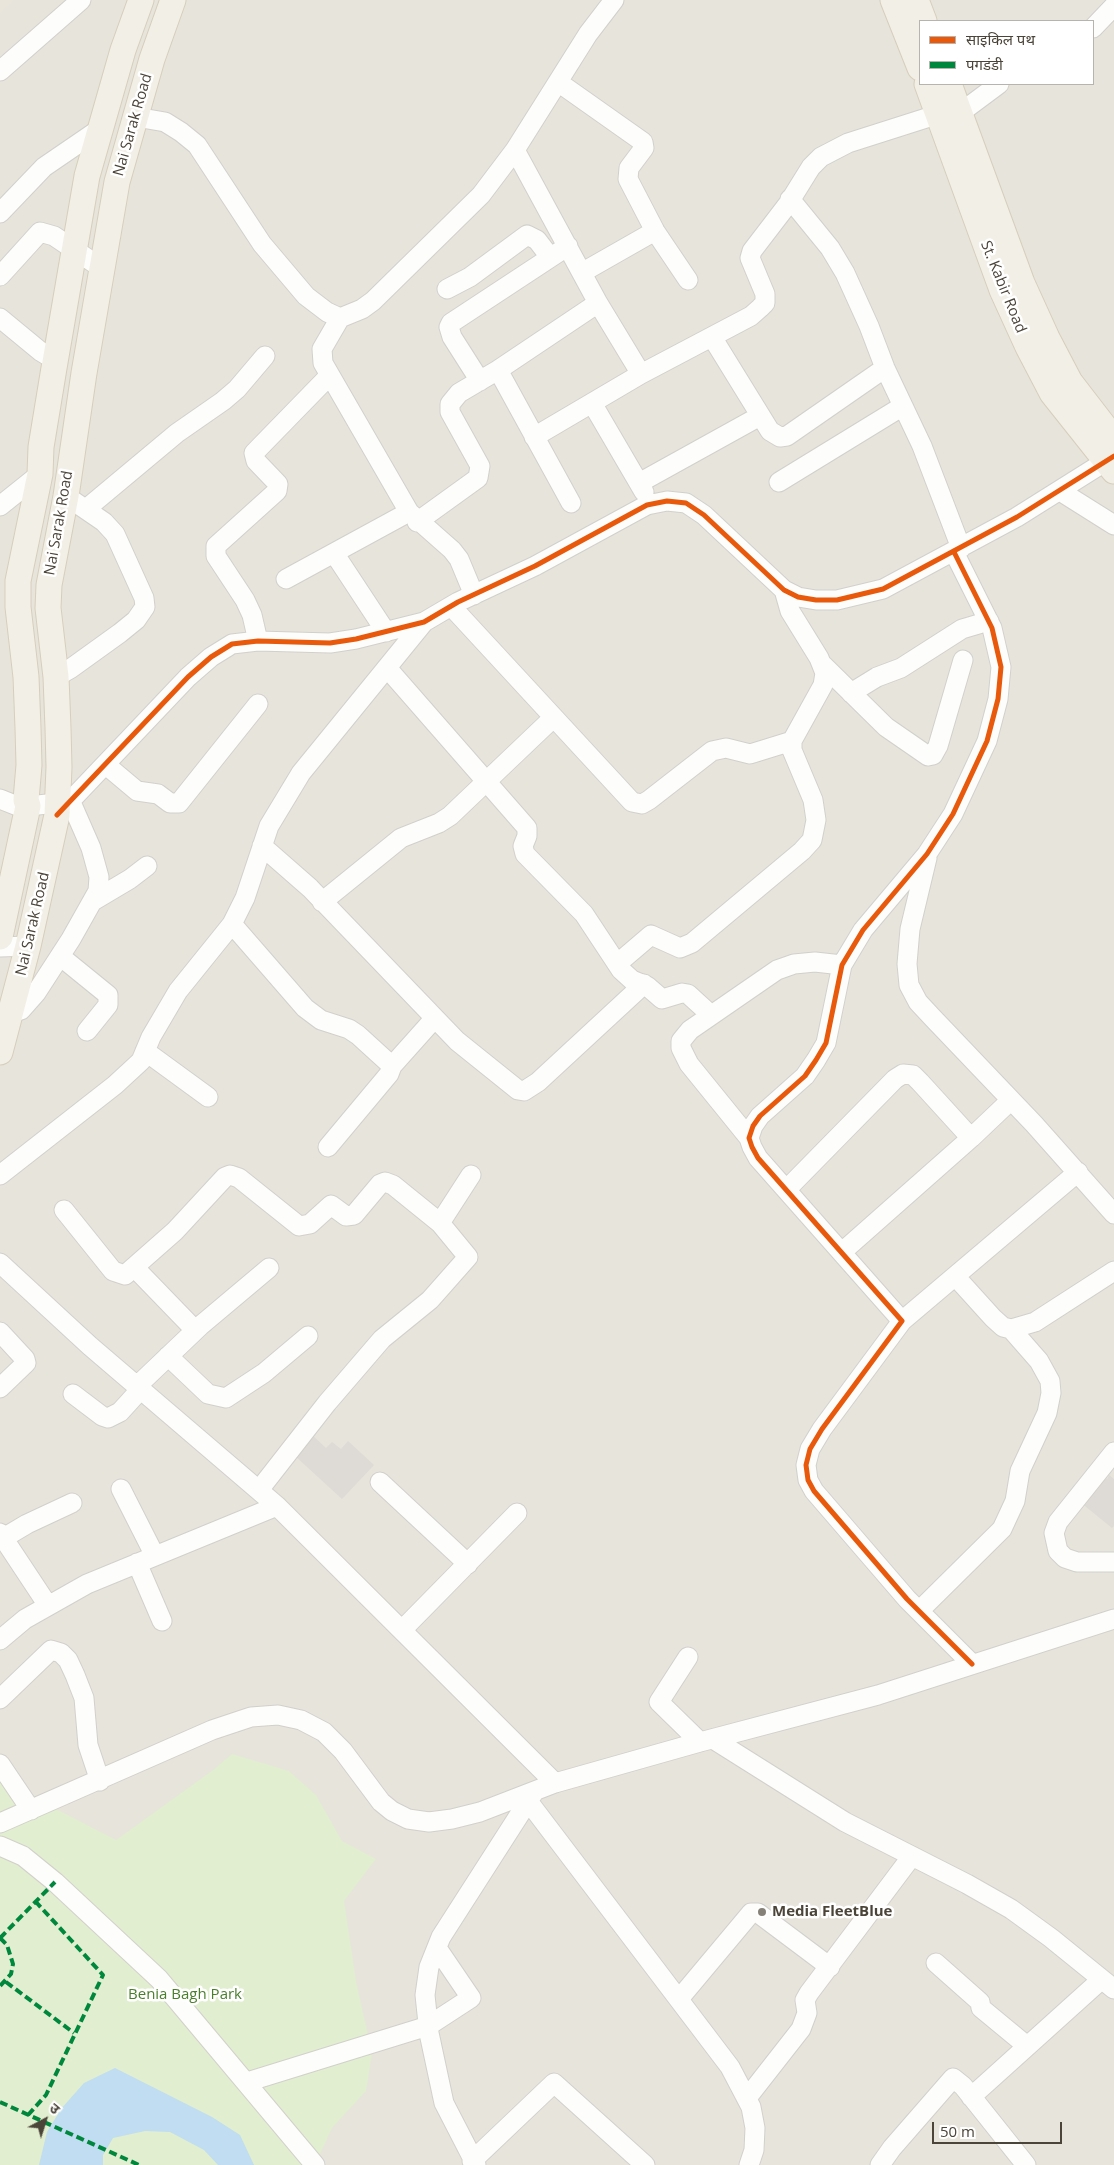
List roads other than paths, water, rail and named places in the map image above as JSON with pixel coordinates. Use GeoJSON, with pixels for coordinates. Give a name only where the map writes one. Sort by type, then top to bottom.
{"type":"FeatureCollection","features":[{"type":"Feature","properties":{"kind":"main road","name":"Nai Sarak Road"},"geometry":{"type":"LineString","coordinates":[[0,1052],[28,946],[61,806],[56,677],[48,608],[48,585],[76,503],[82,383],[117,182],[173,0]]}},
{"type":"Feature","properties":{"kind":"main road"},"geometry":{"type":"LineString","coordinates":[[893,0],[919,65]]}},
{"type":"Feature","properties":{"kind":"main road"},"geometry":{"type":"LineString","coordinates":[[916,0],[924,20]]}},
{"type":"Feature","properties":{"kind":"main road","name":"Nai Sarak Road"},"geometry":{"type":"LineString","coordinates":[[0,937],[28,806],[26,800],[29,765],[26,677],[18,607],[18,580],[40,474],[41,447],[87,176],[138,7]]}},
{"type":"Feature","properties":{"kind":"main road"},"geometry":{"type":"LineString","coordinates":[[138,7],[165,24]]}},
{"type":"Feature","properties":{"kind":"main road","name":"St. Kabir Road"},"geometry":{"type":"LineString","coordinates":[[928,85],[949,113],[1022,283],[1070,382],[1114,439]]}},
{"type":"Feature","properties":{"kind":"main road","name":"St. Kabir Road"},"geometry":{"type":"LineString","coordinates":[[949,85],[949,113],[1002,290],[1052,394],[1111,463]]}},
{"type":"Feature","properties":{"kind":"street"},"geometry":{"type":"LineString","coordinates":[[0,71],[81,0]]}},
{"type":"Feature","properties":{"kind":"street"},"geometry":{"type":"LineString","coordinates":[[474,595],[459,559],[452,550],[413,517],[323,363],[322,349],[340,318],[362,310],[373,301],[481,195],[514,150],[598,19],[614,0]]}},
{"type":"Feature","properties":{"kind":"street"},"geometry":{"type":"LineString","coordinates":[[1094,27],[1114,6]]}},
{"type":"Feature","properties":{"kind":"street"},"geometry":{"type":"LineString","coordinates":[[558,82],[643,142],[644,148],[630,168],[628,179],[655,231],[688,280]]}},
{"type":"Feature","properties":{"kind":"street"},"geometry":{"type":"LineString","coordinates":[[534,437],[642,374],[752,316],[765,303],[765,294],[750,258],[752,251],[811,167],[830,151],[848,142],[949,113],[996,85]]}},
{"type":"Feature","properties":{"kind":"street"},"geometry":{"type":"LineString","coordinates":[[136,117],[165,122],[181,132],[197,146],[262,244],[306,296],[327,312],[340,318]]}},
{"type":"Feature","properties":{"kind":"street"},"geometry":{"type":"LineString","coordinates":[[0,213],[44,167],[100,128]]}},
{"type":"Feature","properties":{"kind":"street"},"geometry":{"type":"LineString","coordinates":[[514,150],[583,272],[598,303],[642,374]]}},
{"type":"Feature","properties":{"kind":"street"},"geometry":{"type":"LineString","coordinates":[[749,1138],[753,1126],[760,1116],[805,1076],[826,1042],[842,965],[863,930],[928,854],[969,781],[987,741],[998,699],[1001,667],[989,621],[958,550],[922,446],[885,368],[869,326],[845,273],[830,248],[790,199]]}},
{"type":"Feature","properties":{"kind":"street"},"geometry":{"type":"LineString","coordinates":[[583,272],[655,231]]}},
{"type":"Feature","properties":{"kind":"street"},"geometry":{"type":"LineString","coordinates":[[0,276],[40,232],[54,236],[103,269]]}},
{"type":"Feature","properties":{"kind":"street"},"geometry":{"type":"LineString","coordinates":[[447,289],[470,277],[527,235],[537,240],[550,258]]}},
{"type":"Feature","properties":{"kind":"street"},"geometry":{"type":"LineString","coordinates":[[480,381],[452,337],[449,327],[451,323],[568,246]]}},
{"type":"Feature","properties":{"kind":"street"},"geometry":{"type":"LineString","coordinates":[[286,578],[334,553],[413,517],[478,478],[480,466],[450,412],[450,404],[459,393],[498,370],[598,303]]}},
{"type":"Feature","properties":{"kind":"street"},"geometry":{"type":"LineString","coordinates":[[0,318],[40,351],[55,360]]}},
{"type":"Feature","properties":{"kind":"street"},"geometry":{"type":"LineString","coordinates":[[712,337],[760,416],[774,435],[780,437],[787,436],[885,368]]}},
{"type":"Feature","properties":{"kind":"street"},"geometry":{"type":"LineString","coordinates":[[56,677],[70,670],[120,633],[136,620],[145,607],[144,598],[116,534],[104,522],[76,503],[223,401],[237,389],[265,356]]}},
{"type":"Feature","properties":{"kind":"street"},"geometry":{"type":"LineString","coordinates":[[498,370],[571,503]]}},
{"type":"Feature","properties":{"kind":"street"},"geometry":{"type":"LineString","coordinates":[[258,640],[252,615],[245,600],[216,556],[216,546],[277,491],[278,484],[256,461],[254,453],[330,375]]}},
{"type":"Feature","properties":{"kind":"street"},"geometry":{"type":"LineString","coordinates":[[592,403],[652,504]]}},
{"type":"Feature","properties":{"kind":"street"},"geometry":{"type":"LineString","coordinates":[[779,482],[903,406]]}},
{"type":"Feature","properties":{"kind":"street"},"geometry":{"type":"LineString","coordinates":[[639,483],[760,416]]}},
{"type":"Feature","properties":{"kind":"street"},"geometry":{"type":"LineString","coordinates":[[0,799],[20,807],[61,806],[106,765],[188,677],[211,657],[232,644],[258,640],[330,643],[424,622],[451,606],[535,566],[652,504],[667,501],[686,503],[704,515],[784,590],[798,597],[816,600],[836,600],[883,589],[958,550],[1111,463]]}},
{"type":"Feature","properties":{"kind":"street"},"geometry":{"type":"LineString","coordinates":[[0,506],[40,474]]}},
{"type":"Feature","properties":{"kind":"street"},"geometry":{"type":"LineString","coordinates":[[1060,491],[1114,525]]}},
{"type":"Feature","properties":{"kind":"street"},"geometry":{"type":"LineString","coordinates":[[334,553],[386,632]]}},
{"type":"Feature","properties":{"kind":"street"},"geometry":{"type":"LineString","coordinates":[[784,590],[794,617],[823,665],[907,743],[923,754],[933,755],[938,746],[963,660]]}},
{"type":"Feature","properties":{"kind":"street"},"geometry":{"type":"LineString","coordinates":[[451,606],[632,802],[642,804],[712,751],[726,748],[750,754],[792,741]]}},
{"type":"Feature","properties":{"kind":"street"},"geometry":{"type":"LineString","coordinates":[[851,693],[877,678],[901,668],[962,629],[989,621]]}},
{"type":"Feature","properties":{"kind":"street"},"geometry":{"type":"LineString","coordinates":[[0,1175],[132,1071],[178,991],[232,924],[245,898],[269,826],[301,773],[388,669],[424,622]]}},
{"type":"Feature","properties":{"kind":"street"},"geometry":{"type":"LineString","coordinates":[[617,964],[651,935],[680,948],[692,942],[802,852],[812,840],[816,820],[813,800],[792,750],[792,741],[823,685],[825,674],[823,665]]}},
{"type":"Feature","properties":{"kind":"street"},"geometry":{"type":"LineString","coordinates":[[388,669],[527,828],[527,836],[522,846],[525,854],[584,914],[626,976],[644,984],[664,999],[682,993],[688,994],[711,1014]]}},
{"type":"Feature","properties":{"kind":"street"},"geometry":{"type":"LineString","coordinates":[[106,765],[137,791],[158,794],[170,803],[179,803],[258,704]]}},
{"type":"Feature","properties":{"kind":"street"},"geometry":{"type":"LineString","coordinates":[[322,902],[401,838],[439,823],[450,816],[553,718]]}},
{"type":"Feature","properties":{"kind":"street"},"geometry":{"type":"LineString","coordinates":[[11,1013],[21,1010],[36,993],[98,891],[99,877],[91,848],[61,806]]}},
{"type":"Feature","properties":{"kind":"street"},"geometry":{"type":"LineString","coordinates":[[262,846],[322,902],[434,1019],[512,1087],[524,1091],[538,1082],[644,984]]}},
{"type":"Feature","properties":{"kind":"street"},"geometry":{"type":"LineString","coordinates":[[928,854],[910,928],[906,964],[909,985],[918,1002],[1078,1172],[1114,1214]]}},
{"type":"Feature","properties":{"kind":"street"},"geometry":{"type":"LineString","coordinates":[[93,902],[147,866]]}},
{"type":"Feature","properties":{"kind":"street"},"geometry":{"type":"LineString","coordinates":[[232,924],[305,1008],[321,1020],[358,1035],[392,1066]]}},
{"type":"Feature","properties":{"kind":"street"},"geometry":{"type":"LineString","coordinates":[[0,947],[28,946]]}},
{"type":"Feature","properties":{"kind":"street"},"geometry":{"type":"LineString","coordinates":[[60,956],[105,991],[110,999],[108,1005],[87,1030]]}},
{"type":"Feature","properties":{"kind":"street"},"geometry":{"type":"LineString","coordinates":[[842,965],[815,962],[794,964],[777,970],[690,1030],[681,1042],[681,1048],[689,1064],[749,1138],[758,1158],[902,1322]]}},
{"type":"Feature","properties":{"kind":"street"},"geometry":{"type":"LineString","coordinates":[[328,1147],[389,1074],[392,1066],[434,1019]]}},
{"type":"Feature","properties":{"kind":"street"},"geometry":{"type":"LineString","coordinates":[[145,1051],[208,1096]]}},
{"type":"Feature","properties":{"kind":"street"},"geometry":{"type":"LineString","coordinates":[[787,1189],[895,1078],[904,1074],[913,1075],[971,1138]]}},
{"type":"Feature","properties":{"kind":"street"},"geometry":{"type":"LineString","coordinates":[[842,1252],[1010,1101]]}},
{"type":"Feature","properties":{"kind":"street"},"geometry":{"type":"LineString","coordinates":[[972,1664],[919,1611],[814,1491],[808,1480],[806,1465],[810,1449],[822,1429],[902,1322],[1078,1172]]}},
{"type":"Feature","properties":{"kind":"street"},"geometry":{"type":"LineString","coordinates":[[440,1223],[472,1174]]}},
{"type":"Feature","properties":{"kind":"street"},"geometry":{"type":"LineString","coordinates":[[64,1210],[113,1271],[125,1276],[175,1231],[225,1178],[230,1176],[238,1178],[299,1226],[310,1224],[331,1205],[346,1216],[354,1215],[380,1184],[385,1182],[393,1185],[440,1223],[468,1257],[430,1300],[382,1339],[327,1403],[259,1490]]}},
{"type":"Feature","properties":{"kind":"street"},"geometry":{"type":"LineString","coordinates":[[0,1263],[138,1388],[277,1506],[555,1783]]}},
{"type":"Feature","properties":{"kind":"street"},"geometry":{"type":"LineString","coordinates":[[135,1268],[195,1330]]}},
{"type":"Feature","properties":{"kind":"street"},"geometry":{"type":"LineString","coordinates":[[73,1394],[102,1416],[108,1418],[120,1412],[138,1388],[168,1356],[195,1330],[269,1268]]}},
{"type":"Feature","properties":{"kind":"street"},"geometry":{"type":"LineString","coordinates":[[1011,1330],[1035,1322],[1114,1271]]}},
{"type":"Feature","properties":{"kind":"street"},"geometry":{"type":"LineString","coordinates":[[919,1611],[1002,1529],[1015,1501],[1020,1471],[1047,1413],[1051,1392],[1050,1381],[1038,1360],[1011,1330],[998,1323],[955,1276]]}},
{"type":"Feature","properties":{"kind":"street"},"geometry":{"type":"LineString","coordinates":[[0,1332],[25,1359],[26,1363],[0,1388]]}},
{"type":"Feature","properties":{"kind":"street"},"geometry":{"type":"LineString","coordinates":[[168,1356],[208,1394],[226,1398],[264,1373],[308,1336]]}},
{"type":"Feature","properties":{"kind":"street"},"geometry":{"type":"LineString","coordinates":[[1114,1452],[1058,1522],[1054,1533],[1058,1551],[1065,1558],[1077,1562],[1114,1562]]}},
{"type":"Feature","properties":{"kind":"street"},"geometry":{"type":"LineString","coordinates":[[380,1482],[468,1564]]}},
{"type":"Feature","properties":{"kind":"street"},"geometry":{"type":"LineString","coordinates":[[121,1489],[155,1556]]}},
{"type":"Feature","properties":{"kind":"street"},"geometry":{"type":"LineString","coordinates":[[47,1604],[1,1537],[72,1503]]}},
{"type":"Feature","properties":{"kind":"street"},"geometry":{"type":"LineString","coordinates":[[0,1640],[47,1604],[87,1584],[277,1506]]}},
{"type":"Feature","properties":{"kind":"street"},"geometry":{"type":"LineString","coordinates":[[402,1630],[517,1513]]}},
{"type":"Feature","properties":{"kind":"street"},"geometry":{"type":"LineString","coordinates":[[137,1563],[162,1621]]}},
{"type":"Feature","properties":{"kind":"street"},"geometry":{"type":"LineString","coordinates":[[0,1823],[100,1781],[212,1730],[251,1717],[278,1715],[301,1720],[324,1732],[343,1752],[381,1802],[392,1811],[408,1819],[429,1822],[452,1820],[531,1796],[555,1783],[706,1740],[878,1695],[1114,1619]]}},
{"type":"Feature","properties":{"kind":"street"},"geometry":{"type":"LineString","coordinates":[[0,1699],[51,1650],[61,1653],[72,1667],[84,1698],[88,1745],[100,1781]]}},
{"type":"Feature","properties":{"kind":"street"},"geometry":{"type":"LineString","coordinates":[[688,1657],[659,1702],[706,1740],[845,1822],[967,1884],[1010,1909],[1108,1984],[1027,2046],[972,2097]]}},
{"type":"Feature","properties":{"kind":"street"},"geometry":{"type":"LineString","coordinates":[[0,1764],[31,1810]]}},
{"type":"Feature","properties":{"kind":"street"},"geometry":{"type":"LineString","coordinates":[[531,1796],[478,1876],[437,1948],[429,1967],[425,1995],[428,2026],[444,2103],[474,2163],[554,2083],[645,2165]]}},
{"type":"Feature","properties":{"kind":"street"},"geometry":{"type":"LineString","coordinates":[[531,1796],[730,2067],[747,2098],[755,2128],[754,2150],[749,2165]]}},
{"type":"Feature","properties":{"kind":"street"},"geometry":{"type":"LineString","coordinates":[[0,1846],[23,1856],[94,1917],[159,1979],[315,2165]]}},
{"type":"Feature","properties":{"kind":"street"},"geometry":{"type":"LineString","coordinates":[[747,2098],[801,2029],[806,2013],[805,2000],[912,1856]]}},
{"type":"Feature","properties":{"kind":"street"},"geometry":{"type":"LineString","coordinates":[[679,1999],[751,1913],[758,1913],[830,1967]]}},
{"type":"Feature","properties":{"kind":"street"},"geometry":{"type":"LineString","coordinates":[[247,2082],[428,2026],[471,1998],[437,1948]]}},
{"type":"Feature","properties":{"kind":"street"},"geometry":{"type":"LineString","coordinates":[[936,1963],[980,2002],[981,2008],[1027,2046]]}},
{"type":"Feature","properties":{"kind":"street"},"geometry":{"type":"LineString","coordinates":[[880,2165],[892,2148],[953,2078],[972,2097],[1026,2165]]}},
{"type":"Feature","properties":{"kind":"water"},"geometry":{"type":"Polygon","coordinates":[[[115,2068],[212,2117],[240,2135],[254,2165],[218,2165],[204,2150],[170,2132],[145,2131],[113,2138],[103,2155],[103,2165],[39,2165],[47,2132],[61,2109],[84,2083],[115,2068]]]}},
{"type":"Feature","properties":{"kind":"place","name":"Media FleetBlue"},"geometry":{"type":"Point","coordinates":[762,1912]}},
{"type":"Feature","properties":{"kind":"park label","name":"Benia Bagh Park"},"geometry":{"type":"Point","coordinates":[185,1995]}}]}
